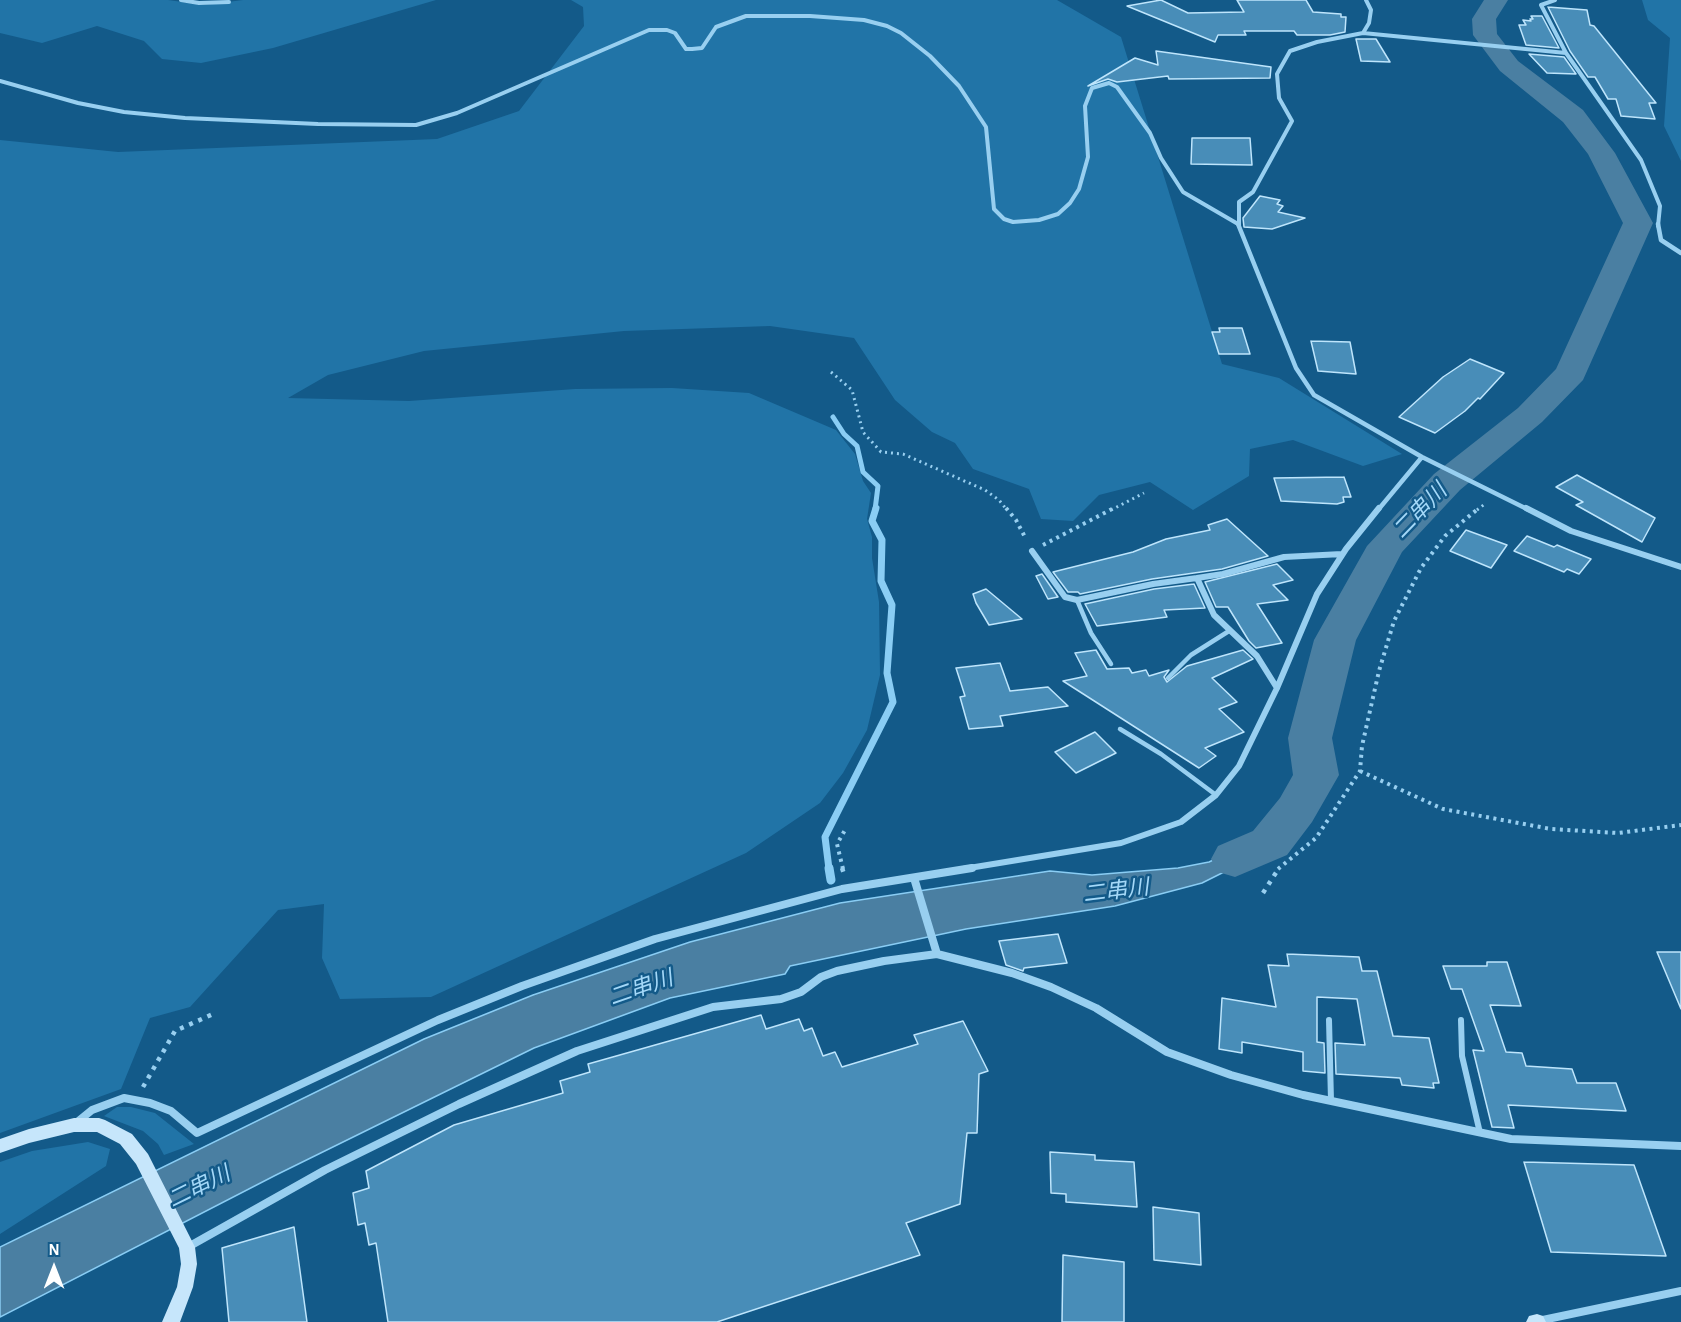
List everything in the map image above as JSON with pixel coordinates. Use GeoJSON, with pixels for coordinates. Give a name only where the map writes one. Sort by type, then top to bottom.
{"type":"FeatureCollection","features":[{"type":"Feature","properties":{"kind":"street"},"geometry":{"type":"LineString","coordinates":[[181,0],[199,3],[229,2]]}},
{"type":"Feature","properties":{"kind":"street"},"geometry":{"type":"LineString","coordinates":[[1363,33],[1369,23],[1371,10],[1366,0]]}},
{"type":"Feature","properties":{"kind":"street"},"geometry":{"type":"LineString","coordinates":[[1555,0],[1541,5],[1566,53],[1641,160],[1660,206],[1658,224],[1661,240],[1681,253]]}},
{"type":"Feature","properties":{"kind":"street"},"geometry":{"type":"LineString","coordinates":[[0,81],[78,104],[124,112],[185,118],[318,124],[416,125],[457,113],[649,30],[667,30],[675,33],[686,49],[692,50],[702,48],[716,27],[746,16],[810,16],[864,20],[887,26],[901,33],[930,56],[959,86],[986,127],[994,209],[1004,219],[1013,222],[1039,220],[1058,214],[1070,204],[1079,189],[1088,157],[1085,106],[1092,88],[1109,83],[1117,87],[1150,133],[1161,158],[1183,192],[1238,224]]}},
{"type":"Feature","properties":{"kind":"street"},"geometry":{"type":"LineString","coordinates":[[1566,53],[1363,33],[1317,42],[1290,51],[1277,74],[1279,98],[1292,121],[1253,192],[1239,202],[1238,224],[1296,368],[1314,394],[1422,457],[1571,531],[1681,567]]}},
{"type":"Feature","properties":{"kind":"street"},"geometry":{"type":"LineString","coordinates":[[74,1125],[92,1110],[124,1098],[150,1103],[171,1111],[197,1133],[438,1020],[522,986],[655,939],[848,888],[1121,843],[1181,822],[1216,795],[1239,766],[1317,594],[1342,554],[1422,457]]}},
{"type":"Feature","properties":{"kind":"street"},"geometry":{"type":"LineString","coordinates":[[1032,551],[1065,597],[1077,600],[1153,584],[1223,574],[1284,557],[1342,554]]}},
{"type":"Feature","properties":{"kind":"street"},"geometry":{"type":"LineString","coordinates":[[1197,578],[1214,615],[1229,632],[1257,656],[1276,688]]}},
{"type":"Feature","properties":{"kind":"street"},"geometry":{"type":"LineString","coordinates":[[914,878],[938,954]]}},
{"type":"Feature","properties":{"kind":"street"},"geometry":{"type":"LineString","coordinates":[[185,1244],[325,1170],[459,1104],[577,1051],[712,1007],[781,999],[801,992],[821,977],[837,971],[884,961],[938,954],[1012,973],[1051,987],[1096,1008],[1167,1052],[1231,1076],[1331,1101],[1511,1139],[1681,1146]]}},
{"type":"Feature","properties":{"kind":"street"},"geometry":{"type":"LineString","coordinates":[[0,1146],[74,1125],[99,1125],[126,1139],[142,1159],[185,1244],[189,1264],[185,1287],[177,1312],[171,1322]]}},
{"type":"Feature","properties":{"kind":"street"},"geometry":{"type":"LineString","coordinates":[[1536,1322],[1681,1291]]}},
{"type":"Feature","properties":{"kind":"lane"},"geometry":{"type":"LineString","coordinates":[[1077,600],[1091,633],[1111,664]]}},
{"type":"Feature","properties":{"kind":"lane"},"geometry":{"type":"LineString","coordinates":[[1168,678],[1191,655],[1229,632]]}},
{"type":"Feature","properties":{"kind":"lane"},"geometry":{"type":"LineString","coordinates":[[1120,729],[1161,754],[1216,795]]}},
{"type":"Feature","properties":{"kind":"lane"},"geometry":{"type":"LineString","coordinates":[[1329,1020],[1331,1101]]}},
{"type":"Feature","properties":{"kind":"lane"},"geometry":{"type":"LineString","coordinates":[[1461,1020],[1462,1056],[1480,1132]]}},
{"type":"Feature","properties":{"kind":"path"},"geometry":{"type":"LineString","coordinates":[[831,372],[852,390],[863,432],[881,452],[903,454],[985,490],[999,500],[1016,520],[1032,551],[1144,493]]}},
{"type":"Feature","properties":{"kind":"path"},"geometry":{"type":"LineString","coordinates":[[1263,893],[1280,866],[1316,838],[1360,771],[1362,746],[1379,670],[1394,621],[1421,568],[1444,536],[1496,494]]}},
{"type":"Feature","properties":{"kind":"path"},"geometry":{"type":"LineString","coordinates":[[1360,771],[1443,809],[1551,829],[1618,833],[1674,824],[1681,825]]}},
{"type":"Feature","properties":{"kind":"path"},"geometry":{"type":"LineString","coordinates":[[844,830],[837,844],[848,888]]}},
{"type":"Feature","properties":{"kind":"path"},"geometry":{"type":"LineString","coordinates":[[135,1101],[174,1031],[213,1014]]}},
{"type":"Feature","properties":{"kind":"shaded area"},"geometry":{"type":"Polygon","coordinates":[[[0,0],[168,0],[204,5],[243,0],[436,0],[273,48],[201,63],[162,59],[144,41],[97,26],[42,43],[0,33],[0,0]]]}},
{"type":"Feature","properties":{"kind":"shaded area"},"geometry":{"type":"Polygon","coordinates":[[[571,0],[1057,0],[1121,37],[1222,364],[1279,378],[1402,454],[1363,466],[1293,440],[1250,449],[1249,476],[1193,510],[1150,482],[1099,495],[1073,521],[1041,519],[1029,489],[973,469],[955,443],[932,432],[895,400],[854,338],[770,326],[624,331],[424,351],[328,375],[288,398],[409,401],[575,389],[672,388],[749,393],[836,430],[855,454],[863,481],[871,493],[867,519],[872,537],[872,558],[879,602],[880,675],[867,730],[843,773],[820,803],[746,853],[431,997],[340,999],[322,958],[324,904],[278,910],[190,1007],[150,1018],[121,1089],[0,1133],[0,140],[118,152],[437,139],[519,111],[584,26],[583,7],[571,0]]]}},
{"type":"Feature","properties":{"kind":"shaded area"},"geometry":{"type":"Polygon","coordinates":[[[1642,0],[1681,0],[1681,161],[1664,126],[1670,38],[1648,20],[1642,0]]]}},
{"type":"Feature","properties":{"kind":"shaded area"},"geometry":{"type":"Polygon","coordinates":[[[117,1107],[131,1107],[155,1113],[194,1144],[164,1155],[158,1144],[143,1131],[104,1116],[117,1107]]]}},
{"type":"Feature","properties":{"kind":"shaded area"},"geometry":{"type":"Polygon","coordinates":[[[88,1142],[110,1149],[106,1166],[0,1234],[0,1162],[32,1151],[88,1142]]]}},
{"type":"Feature","properties":{"kind":"water"},"geometry":{"type":"Polygon","coordinates":[[[1273,823],[1285,832],[1256,859],[1250,859],[1202,883],[1115,906],[966,929],[790,966],[785,974],[670,998],[534,1048],[276,1175],[0,1317],[0,1247],[424,1039],[533,995],[690,942],[840,903],[1050,871],[1092,875],[1178,868],[1209,862],[1235,850],[1273,823]]]}},
{"type":"Feature","properties":{"kind":"building"},"geometry":{"type":"Polygon","coordinates":[[[1161,0],[1188,13],[1244,12],[1237,0],[1306,0],[1313,12],[1341,14],[1341,17],[1346,17],[1345,32],[1330,35],[1297,35],[1294,31],[1244,31],[1246,35],[1218,35],[1215,42],[1127,6],[1161,0]]]}},
{"type":"Feature","properties":{"kind":"building"},"geometry":{"type":"Polygon","coordinates":[[[1548,7],[1587,10],[1590,25],[1594,26],[1656,103],[1649,103],[1655,119],[1621,116],[1616,99],[1608,99],[1595,77],[1588,77],[1570,51],[1548,7]]]}},
{"type":"Feature","properties":{"kind":"building"},"geometry":{"type":"Polygon","coordinates":[[[1531,16],[1542,16],[1559,48],[1526,45],[1519,25],[1526,25],[1523,20],[1531,21],[1530,19],[1533,19],[1531,16]]]}},
{"type":"Feature","properties":{"kind":"building"},"geometry":{"type":"Polygon","coordinates":[[[1356,39],[1376,39],[1390,62],[1361,61],[1356,39]]]}},
{"type":"Feature","properties":{"kind":"building"},"geometry":{"type":"Polygon","coordinates":[[[1156,51],[1271,67],[1270,78],[1169,79],[1168,76],[1117,82],[1108,79],[1088,86],[1135,58],[1158,65],[1156,51]]]}},
{"type":"Feature","properties":{"kind":"building"},"geometry":{"type":"Polygon","coordinates":[[[1529,54],[1564,57],[1576,74],[1547,73],[1529,54]]]}},
{"type":"Feature","properties":{"kind":"building"},"geometry":{"type":"Polygon","coordinates":[[[1192,138],[1250,138],[1252,165],[1191,164],[1192,138]]]}},
{"type":"Feature","properties":{"kind":"building"},"geometry":{"type":"Polygon","coordinates":[[[1260,196],[1280,200],[1277,204],[1283,206],[1278,212],[1305,218],[1272,229],[1244,227],[1243,218],[1260,196]]]}},
{"type":"Feature","properties":{"kind":"building"},"geometry":{"type":"Polygon","coordinates":[[[1219,328],[1242,328],[1250,354],[1219,354],[1212,332],[1220,332],[1219,328]]]}},
{"type":"Feature","properties":{"kind":"building"},"geometry":{"type":"Polygon","coordinates":[[[1311,341],[1350,342],[1356,374],[1318,371],[1311,341]]]}},
{"type":"Feature","properties":{"kind":"building"},"geometry":{"type":"Polygon","coordinates":[[[1470,359],[1504,373],[1480,399],[1478,398],[1465,411],[1435,433],[1399,417],[1443,377],[1470,359]]]}},
{"type":"Feature","properties":{"kind":"building"},"geometry":{"type":"Polygon","coordinates":[[[1577,475],[1655,518],[1642,542],[1576,505],[1583,502],[1556,487],[1577,475]]]}},
{"type":"Feature","properties":{"kind":"building"},"geometry":{"type":"Polygon","coordinates":[[[1344,477],[1351,497],[1343,497],[1344,502],[1337,504],[1281,501],[1274,478],[1344,477]]]}},
{"type":"Feature","properties":{"kind":"building"},"geometry":{"type":"Polygon","coordinates":[[[1227,519],[1268,556],[1222,569],[1152,579],[1080,594],[1068,592],[1053,572],[1133,552],[1166,539],[1210,530],[1208,525],[1227,519]]]}},
{"type":"Feature","properties":{"kind":"building"},"geometry":{"type":"Polygon","coordinates":[[[1466,530],[1507,545],[1491,568],[1450,551],[1466,530]]]}},
{"type":"Feature","properties":{"kind":"building"},"geometry":{"type":"Polygon","coordinates":[[[1527,536],[1591,559],[1579,574],[1567,569],[1564,572],[1514,551],[1527,536]]]}},
{"type":"Feature","properties":{"kind":"building"},"geometry":{"type":"Polygon","coordinates":[[[1277,564],[1293,580],[1273,585],[1288,600],[1257,604],[1282,643],[1256,648],[1249,641],[1228,607],[1216,607],[1205,582],[1277,564]]]}},
{"type":"Feature","properties":{"kind":"building"},"geometry":{"type":"Polygon","coordinates":[[[1042,574],[1058,597],[1048,599],[1036,576],[1042,574]]]}},
{"type":"Feature","properties":{"kind":"building"},"geometry":{"type":"Polygon","coordinates":[[[1194,584],[1205,608],[1164,610],[1167,617],[1097,626],[1085,604],[1154,589],[1194,584]]]}},
{"type":"Feature","properties":{"kind":"building"},"geometry":{"type":"Polygon","coordinates":[[[986,589],[1022,619],[989,625],[973,594],[986,589]]]}},
{"type":"Feature","properties":{"kind":"building"},"geometry":{"type":"Polygon","coordinates":[[[1096,650],[1107,669],[1129,668],[1132,673],[1146,670],[1149,676],[1169,670],[1164,677],[1167,682],[1187,666],[1243,650],[1253,659],[1212,678],[1237,702],[1219,709],[1244,732],[1205,748],[1216,756],[1199,768],[1063,681],[1087,676],[1075,653],[1096,650]]]}},
{"type":"Feature","properties":{"kind":"building"},"geometry":{"type":"Polygon","coordinates":[[[1000,663],[1010,691],[1048,687],[1068,706],[1000,716],[1003,726],[969,729],[960,697],[965,696],[956,668],[1000,663]]]}},
{"type":"Feature","properties":{"kind":"building"},"geometry":{"type":"Polygon","coordinates":[[[1095,732],[1116,753],[1076,773],[1055,752],[1095,732]]]}},
{"type":"Feature","properties":{"kind":"building"},"geometry":{"type":"Polygon","coordinates":[[[1058,934],[1067,963],[1024,968],[1023,971],[1006,965],[999,941],[1058,934]]]}},
{"type":"Feature","properties":{"kind":"building"},"geometry":{"type":"Polygon","coordinates":[[[1657,952],[1681,952],[1681,1009],[1657,952]]]}},
{"type":"Feature","properties":{"kind":"building"},"geometry":{"type":"Polygon","coordinates":[[[1287,954],[1359,957],[1362,971],[1377,971],[1393,1036],[1429,1038],[1439,1083],[1433,1083],[1434,1088],[1402,1085],[1400,1078],[1336,1074],[1335,1043],[1365,1045],[1357,999],[1317,997],[1317,1042],[1324,1043],[1325,1073],[1303,1071],[1303,1052],[1242,1042],[1242,1053],[1219,1049],[1222,998],[1276,1007],[1268,965],[1289,966],[1287,954]]]}},
{"type":"Feature","properties":{"kind":"building"},"geometry":{"type":"Polygon","coordinates":[[[1487,962],[1507,962],[1521,1006],[1490,1005],[1506,1052],[1522,1053],[1526,1066],[1572,1069],[1577,1083],[1616,1083],[1626,1111],[1508,1105],[1514,1128],[1492,1127],[1473,1050],[1484,1051],[1462,989],[1451,989],[1443,966],[1487,966],[1487,962]]]}},
{"type":"Feature","properties":{"kind":"building"},"geometry":{"type":"Polygon","coordinates":[[[761,1015],[766,1029],[799,1019],[804,1031],[812,1028],[823,1056],[835,1052],[842,1067],[918,1044],[914,1035],[963,1021],[988,1071],[979,1074],[977,1133],[967,1133],[960,1204],[906,1223],[920,1255],[717,1322],[388,1322],[376,1243],[369,1245],[365,1223],[358,1225],[353,1193],[369,1188],[366,1171],[454,1125],[563,1093],[560,1081],[590,1072],[588,1064],[761,1015]]]}},
{"type":"Feature","properties":{"kind":"building"},"geometry":{"type":"Polygon","coordinates":[[[1050,1152],[1095,1155],[1095,1160],[1134,1162],[1137,1207],[1066,1202],[1066,1194],[1051,1193],[1050,1152]]]}},
{"type":"Feature","properties":{"kind":"building"},"geometry":{"type":"Polygon","coordinates":[[[1524,1162],[1634,1165],[1666,1256],[1551,1252],[1524,1162]]]}},
{"type":"Feature","properties":{"kind":"building"},"geometry":{"type":"Polygon","coordinates":[[[1153,1207],[1199,1213],[1201,1265],[1154,1260],[1153,1207]]]}},
{"type":"Feature","properties":{"kind":"building"},"geometry":{"type":"Polygon","coordinates":[[[294,1227],[307,1322],[229,1322],[222,1248],[294,1227]]]}},
{"type":"Feature","properties":{"kind":"building"},"geometry":{"type":"Polygon","coordinates":[[[1063,1255],[1124,1262],[1124,1322],[1062,1322],[1063,1255]]]}},
{"type":"Feature","properties":{"kind":"waterway","name":"二串川"},"geometry":{"type":"LineString","coordinates":[[1235,859],[1270,843],[1296,810],[1316,775],[1310,738],[1335,640],[1386,546],[1447,482],[1530,415],[1571,373],[1638,223],[1601,153],[1573,116],[1509,66],[1485,35],[1484,19],[1496,0]]}},
{"type":"Feature","properties":{"kind":"waterway"},"geometry":{"type":"LineString","coordinates":[[833,417],[844,434],[857,446],[863,472],[878,486],[875,510]]}},
{"type":"Feature","properties":{"kind":"waterway"},"geometry":{"type":"LineString","coordinates":[[829,869],[825,837],[893,702],[887,673],[892,605],[881,581],[882,540],[872,521],[876,508]]}},
{"type":"Feature","properties":{"kind":"waterway"},"geometry":{"type":"LineString","coordinates":[[829,868],[831,880]]}}]}
